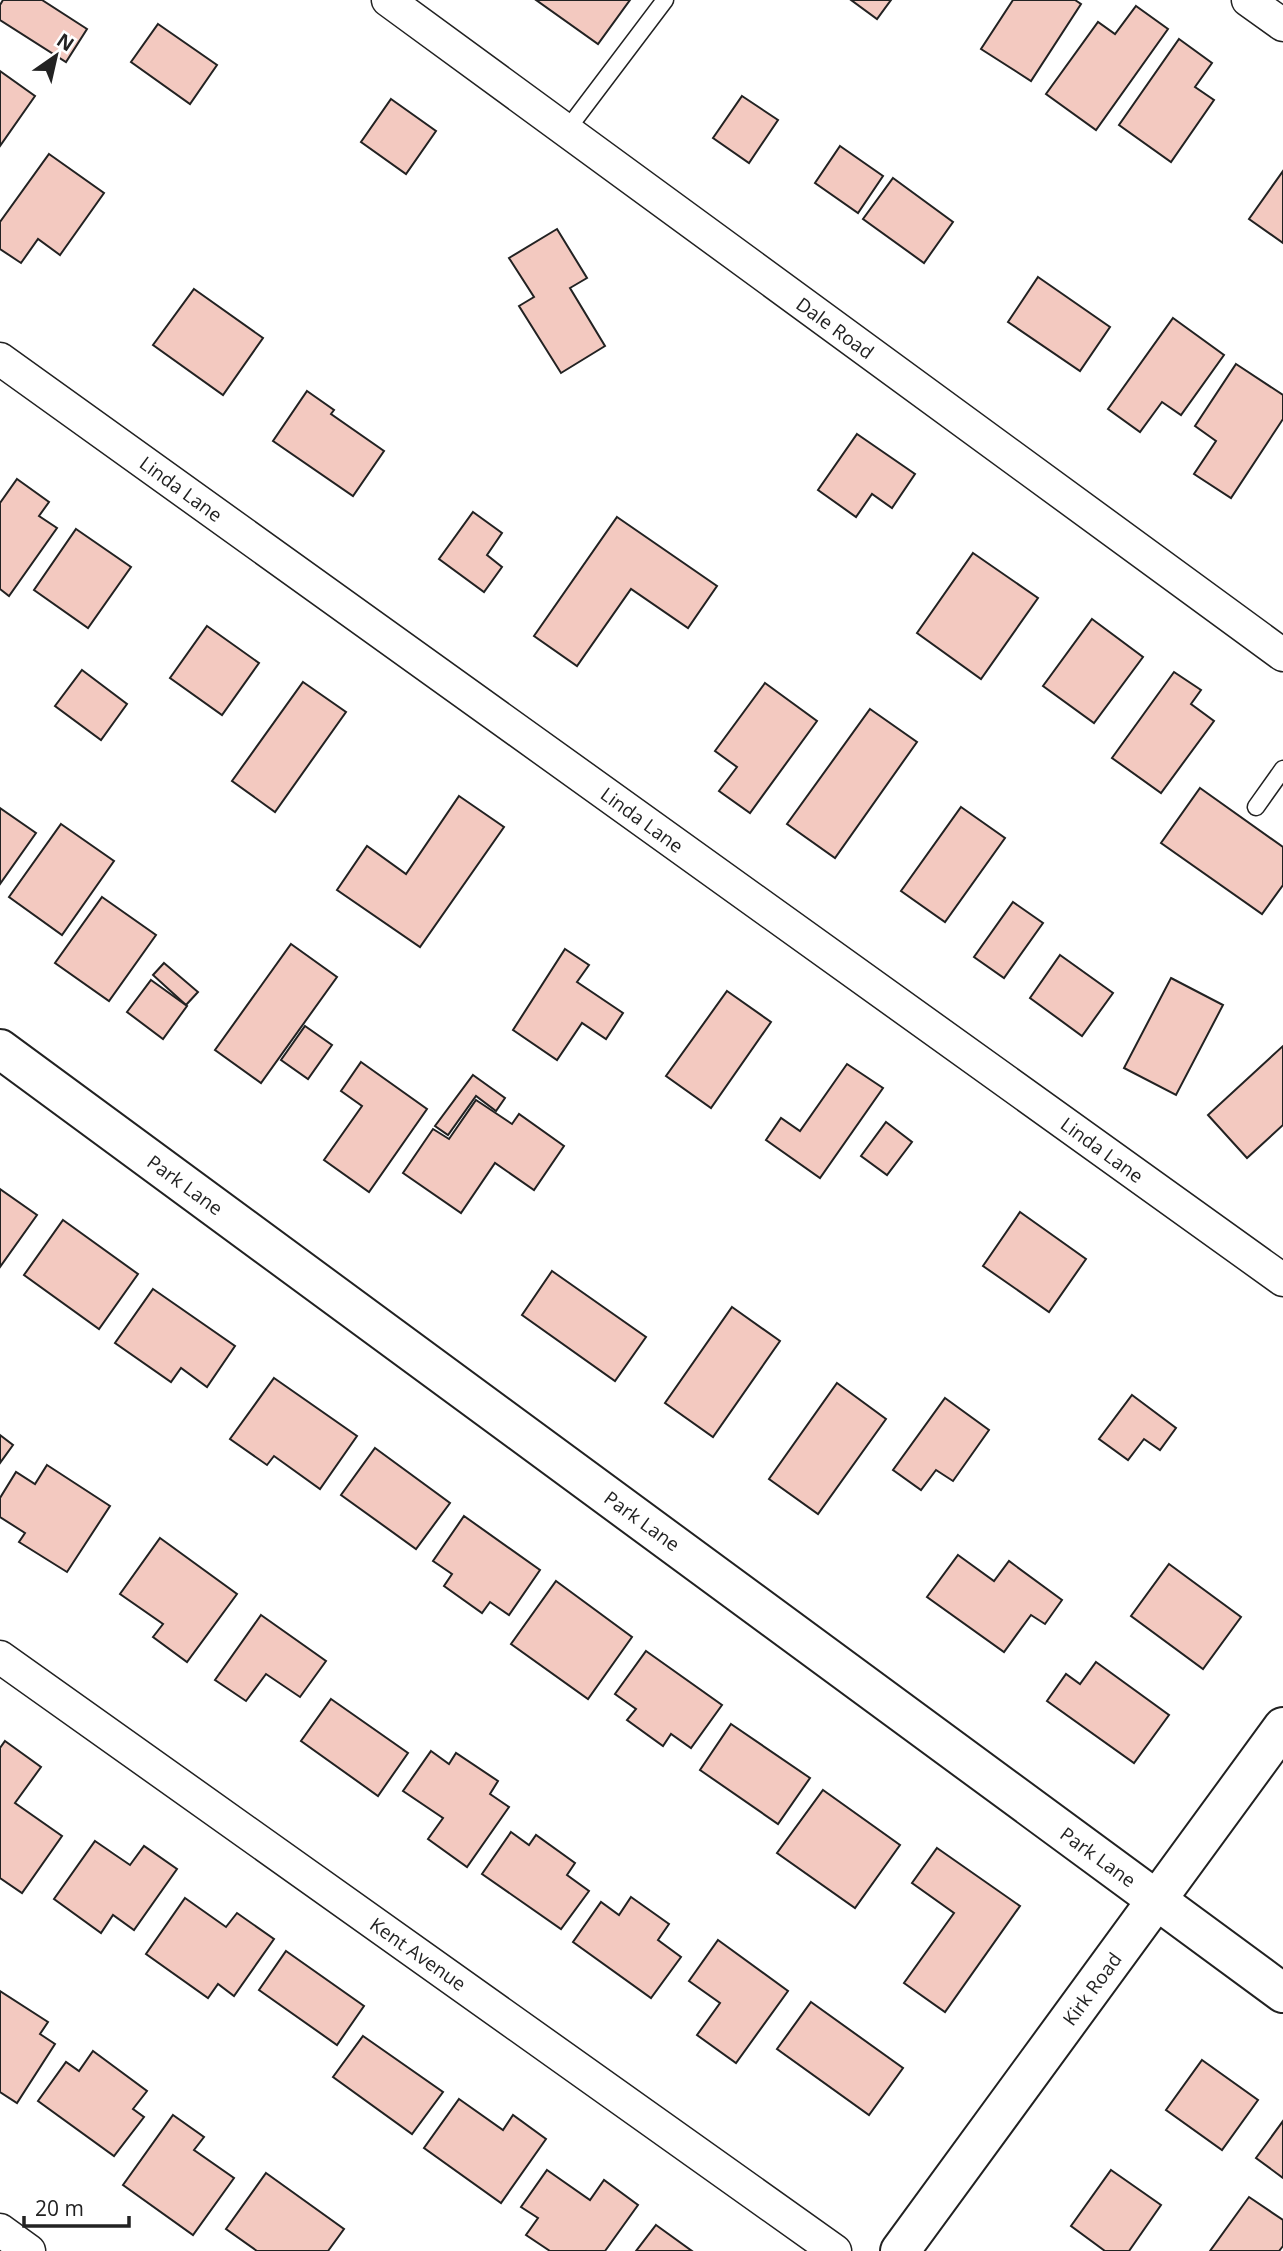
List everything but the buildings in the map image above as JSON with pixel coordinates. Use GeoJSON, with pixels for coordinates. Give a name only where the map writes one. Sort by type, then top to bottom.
{"type":"FeatureCollection","features":[{"type":"Feature","properties":{"kind":"street","name":"Dale Road"},"geometry":{"type":"LineString","coordinates":[[388,0],[1283,655]]}},
{"type":"Feature","properties":{"kind":"street"},"geometry":{"type":"LineString","coordinates":[[1248,0],[1283,25]]}},
{"type":"Feature","properties":{"kind":"street","name":"Linda Lane"},"geometry":{"type":"LineString","coordinates":[[0,359],[1283,1280]]}},
{"type":"Feature","properties":{"kind":"street","name":"Park Lane"},"geometry":{"type":"LineString","coordinates":[[0,1049],[1283,1993]]}},
{"type":"Feature","properties":{"kind":"street","name":"Kent Avenue"},"geometry":{"type":"LineString","coordinates":[[0,1657],[835,2251]]}},
{"type":"Feature","properties":{"kind":"street","name":"Kirk Road"},"geometry":{"type":"LineString","coordinates":[[900,2251],[1283,1727]]}},
{"type":"Feature","properties":{"kind":"street"},"geometry":{"type":"LineString","coordinates":[[0,2230],[29,2251]]}},
{"type":"Feature","properties":{"kind":"lane"},"geometry":{"type":"LineString","coordinates":[[566,131],[665,0]]}},
{"type":"Feature","properties":{"kind":"lane"},"geometry":{"type":"LineString","coordinates":[[1256,807],[1283,769]]}}]}
